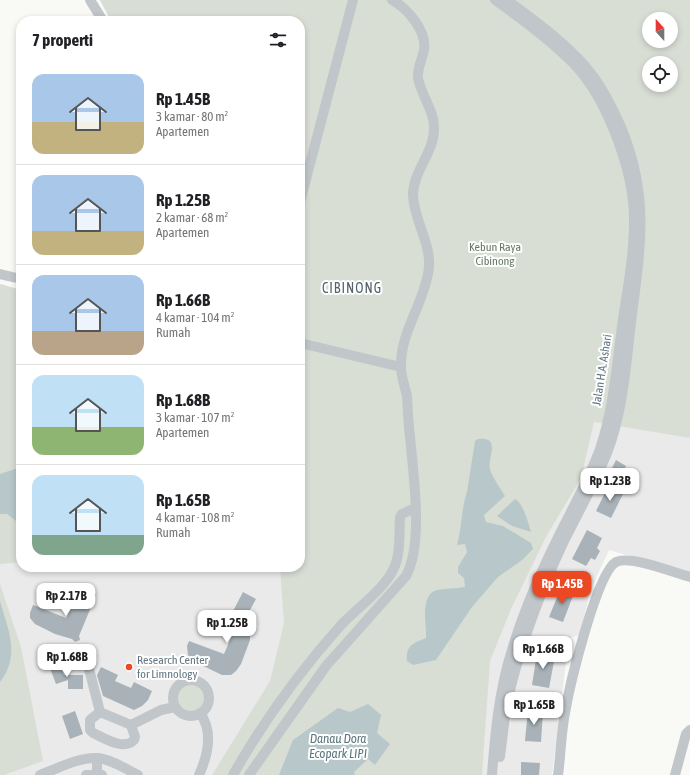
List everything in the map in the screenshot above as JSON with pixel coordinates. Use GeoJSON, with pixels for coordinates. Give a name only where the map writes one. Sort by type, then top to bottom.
{"type":"FeatureCollection","features":[{"type":"Feature","properties":{"kind":"street"},"geometry":{"type":"LineString","coordinates":[[90,0],[100,16]]}},
{"type":"Feature","properties":{"kind":"street"},"geometry":{"type":"LineString","coordinates":[[305,183],[353,0]]}},
{"type":"Feature","properties":{"kind":"street"},"geometry":{"type":"LineString","coordinates":[[249,775],[326,666],[406,576],[412,560],[415,508],[414,472],[405,387],[400,367],[408,331],[419,306],[428,274],[428,249],[417,218],[413,195],[416,177],[430,146],[434,128],[418,78],[418,72],[424,49],[423,38],[412,17],[406,10],[392,0]]}},
{"type":"Feature","properties":{"kind":"street","name":"Jalan H.A. Ashari"},"geometry":{"type":"LineString","coordinates":[[496,0],[560,51],[579,70],[590,86],[617,138],[638,223]]}},
{"type":"Feature","properties":{"kind":"street","name":"Jalan H.A. Ashari"},"geometry":{"type":"LineString","coordinates":[[492,775],[511,654],[540,586],[603,452],[620,349],[640,199],[628,146],[604,94],[587,68],[561,42],[507,0]]}},
{"type":"Feature","properties":{"kind":"street"},"geometry":{"type":"LineString","coordinates":[[0,274],[16,279]]}},
{"type":"Feature","properties":{"kind":"street"},"geometry":{"type":"LineString","coordinates":[[305,344],[400,367]]}},
{"type":"Feature","properties":{"kind":"street"},"geometry":{"type":"LineString","coordinates":[[233,775],[246,752],[302,672],[341,625],[388,578],[396,565],[400,517],[402,514],[415,508]]}},
{"type":"Feature","properties":{"kind":"street"},"geometry":{"type":"LineString","coordinates":[[558,775],[566,709],[577,663],[599,588],[610,568],[617,562],[631,560],[690,577]]}},
{"type":"Feature","properties":{"kind":"street"},"geometry":{"type":"LineString","coordinates":[[86,657],[100,712]]}},
{"type":"Feature","properties":{"kind":"street"},"geometry":{"type":"LineString","coordinates":[[194,680],[204,686],[209,697],[208,705],[200,714],[186,715],[175,707],[173,699],[176,688],[186,681],[194,680]]}},
{"type":"Feature","properties":{"kind":"street"},"geometry":{"type":"LineString","coordinates":[[131,725],[161,710],[175,707]]}},
{"type":"Feature","properties":{"kind":"street"},"geometry":{"type":"LineString","coordinates":[[100,712],[131,725],[135,737],[132,743],[119,744],[93,733],[90,730],[90,720],[100,712]]}},
{"type":"Feature","properties":{"kind":"street"},"geometry":{"type":"LineString","coordinates":[[199,775],[209,747],[208,735],[200,714]]}},
{"type":"Feature","properties":{"kind":"street","name":"Jalan H.A. Ashari"},"geometry":{"type":"LineString","coordinates":[[498,775],[500,725]]}},
{"type":"Feature","properties":{"kind":"street"},"geometry":{"type":"LineString","coordinates":[[675,775],[686,734],[690,730]]}},
{"type":"Feature","properties":{"kind":"street"},"geometry":{"type":"LineString","coordinates":[[86,775],[99,775],[97,758]]}},
{"type":"Feature","properties":{"kind":"street"},"geometry":{"type":"LineString","coordinates":[[40,775],[80,761],[97,758],[116,764],[138,775]]}},
{"type":"Feature","properties":{"kind":"street"},"geometry":{"type":"LineString","coordinates":[[80,761],[82,775]]}},
{"type":"Feature","properties":{"kind":"shaded area","name":"Kebun Raya Cibinong"},"geometry":{"type":"Polygon","coordinates":[[[100,0],[690,0],[690,574],[609,550],[590,591],[580,635],[569,638],[552,775],[0,775],[0,284],[16,289],[16,572],[305,572],[305,16],[108,16],[100,0]]]}},
{"type":"Feature","properties":{"kind":"green space","name":"Kebun Raya Cibinong"},"geometry":{"type":"Polygon","coordinates":[[[100,0],[690,0],[690,438],[594,422],[581,478],[546,537],[511,609],[490,661],[482,775],[212,775],[270,681],[284,623],[280,572],[305,572],[305,16],[108,16],[100,0]]]}},
{"type":"Feature","properties":{"kind":"green space"},"geometry":{"type":"Polygon","coordinates":[[[0,284],[16,289],[16,562],[0,564],[0,284]]]}},
{"type":"Feature","properties":{"kind":"green space"},"geometry":{"type":"Polygon","coordinates":[[[0,584],[21,647],[43,761],[4,775],[0,775],[0,584]]]}},
{"type":"Feature","properties":{"kind":"green space"},"geometry":{"type":"Polygon","coordinates":[[[191,683],[197,684],[205,692],[205,704],[197,712],[191,713],[185,712],[177,704],[176,698],[177,692],[185,684],[191,683]]]}},
{"type":"Feature","properties":{"kind":"water"},"geometry":{"type":"Polygon","coordinates":[[[478,439],[485,439],[490,441],[492,444],[490,464],[491,471],[505,496],[484,515],[486,522],[503,526],[531,543],[533,549],[522,560],[498,577],[472,607],[436,660],[413,665],[407,661],[407,652],[411,646],[426,638],[425,611],[428,598],[431,593],[437,590],[465,587],[464,578],[458,573],[458,567],[467,552],[465,544],[457,545],[475,441],[478,439]]]}},
{"type":"Feature","properties":{"kind":"water"},"geometry":{"type":"Polygon","coordinates":[[[16,469],[16,521],[7,514],[0,514],[0,474],[16,469]]]}},
{"type":"Feature","properties":{"kind":"water"},"geometry":{"type":"Polygon","coordinates":[[[515,499],[523,509],[531,532],[512,526],[497,516],[515,499]]]}},
{"type":"Feature","properties":{"kind":"water"},"geometry":{"type":"Polygon","coordinates":[[[0,601],[9,632],[11,652],[10,662],[0,682],[0,601]]]}},
{"type":"Feature","properties":{"kind":"water","name":"Danau Dora Ecopark LIPI"},"geometry":{"type":"Polygon","coordinates":[[[368,704],[381,715],[377,733],[390,744],[375,765],[368,759],[354,772],[355,775],[279,775],[293,740],[338,708],[350,712],[368,704]]]}},
{"type":"Feature","properties":{"kind":"building"},"geometry":{"type":"Polygon","coordinates":[[[616,460],[626,466],[622,474],[612,468],[616,460]]]}},
{"type":"Feature","properties":{"kind":"building"},"geometry":{"type":"Polygon","coordinates":[[[609,485],[624,492],[611,518],[596,511],[609,485]]]}},
{"type":"Feature","properties":{"kind":"building"},"geometry":{"type":"Polygon","coordinates":[[[587,530],[602,538],[597,548],[600,551],[595,560],[591,558],[586,566],[572,559],[587,530]]]}},
{"type":"Feature","properties":{"kind":"building"},"geometry":{"type":"Polygon","coordinates":[[[83,586],[94,592],[96,595],[79,636],[80,640],[75,642],[72,639],[55,634],[35,624],[30,618],[33,605],[66,618],[83,586]]]}},
{"type":"Feature","properties":{"kind":"building"},"geometry":{"type":"Polygon","coordinates":[[[561,588],[574,593],[563,622],[549,617],[561,588]]]}},
{"type":"Feature","properties":{"kind":"building"},"geometry":{"type":"Polygon","coordinates":[[[243,592],[256,599],[244,621],[240,619],[250,632],[250,640],[241,664],[236,671],[231,675],[222,675],[191,660],[188,655],[187,646],[189,641],[224,654],[239,619],[231,615],[243,592]]]}},
{"type":"Feature","properties":{"kind":"building"},"geometry":{"type":"Polygon","coordinates":[[[537,653],[555,656],[549,688],[532,685],[537,653]]]}},
{"type":"Feature","properties":{"kind":"building"},"geometry":{"type":"Polygon","coordinates":[[[60,665],[64,675],[83,675],[83,689],[68,689],[68,680],[56,684],[50,668],[60,665]]]}},
{"type":"Feature","properties":{"kind":"building"},"geometry":{"type":"Polygon","coordinates":[[[101,667],[118,675],[115,681],[131,688],[134,682],[152,691],[148,700],[142,706],[134,710],[103,696],[97,675],[101,667]]]}},
{"type":"Feature","properties":{"kind":"building"},"geometry":{"type":"Polygon","coordinates":[[[528,710],[543,711],[541,742],[525,741],[528,710]]]}},
{"type":"Feature","properties":{"kind":"building"},"geometry":{"type":"Polygon","coordinates":[[[75,711],[83,734],[70,739],[62,716],[75,711]]]}},
{"type":"Feature","properties":{"kind":"building"},"geometry":{"type":"Polygon","coordinates":[[[521,762],[540,763],[539,775],[521,775],[521,762]]]}},
{"type":"Feature","properties":{"kind":"place","name":"Research Center for Limnology"},"geometry":{"type":"Point","coordinates":[129,667]}},
{"type":"Feature","properties":{"kind":"district","name":"CIBINONG"},"geometry":{"type":"Point","coordinates":[352,288]}}]}
